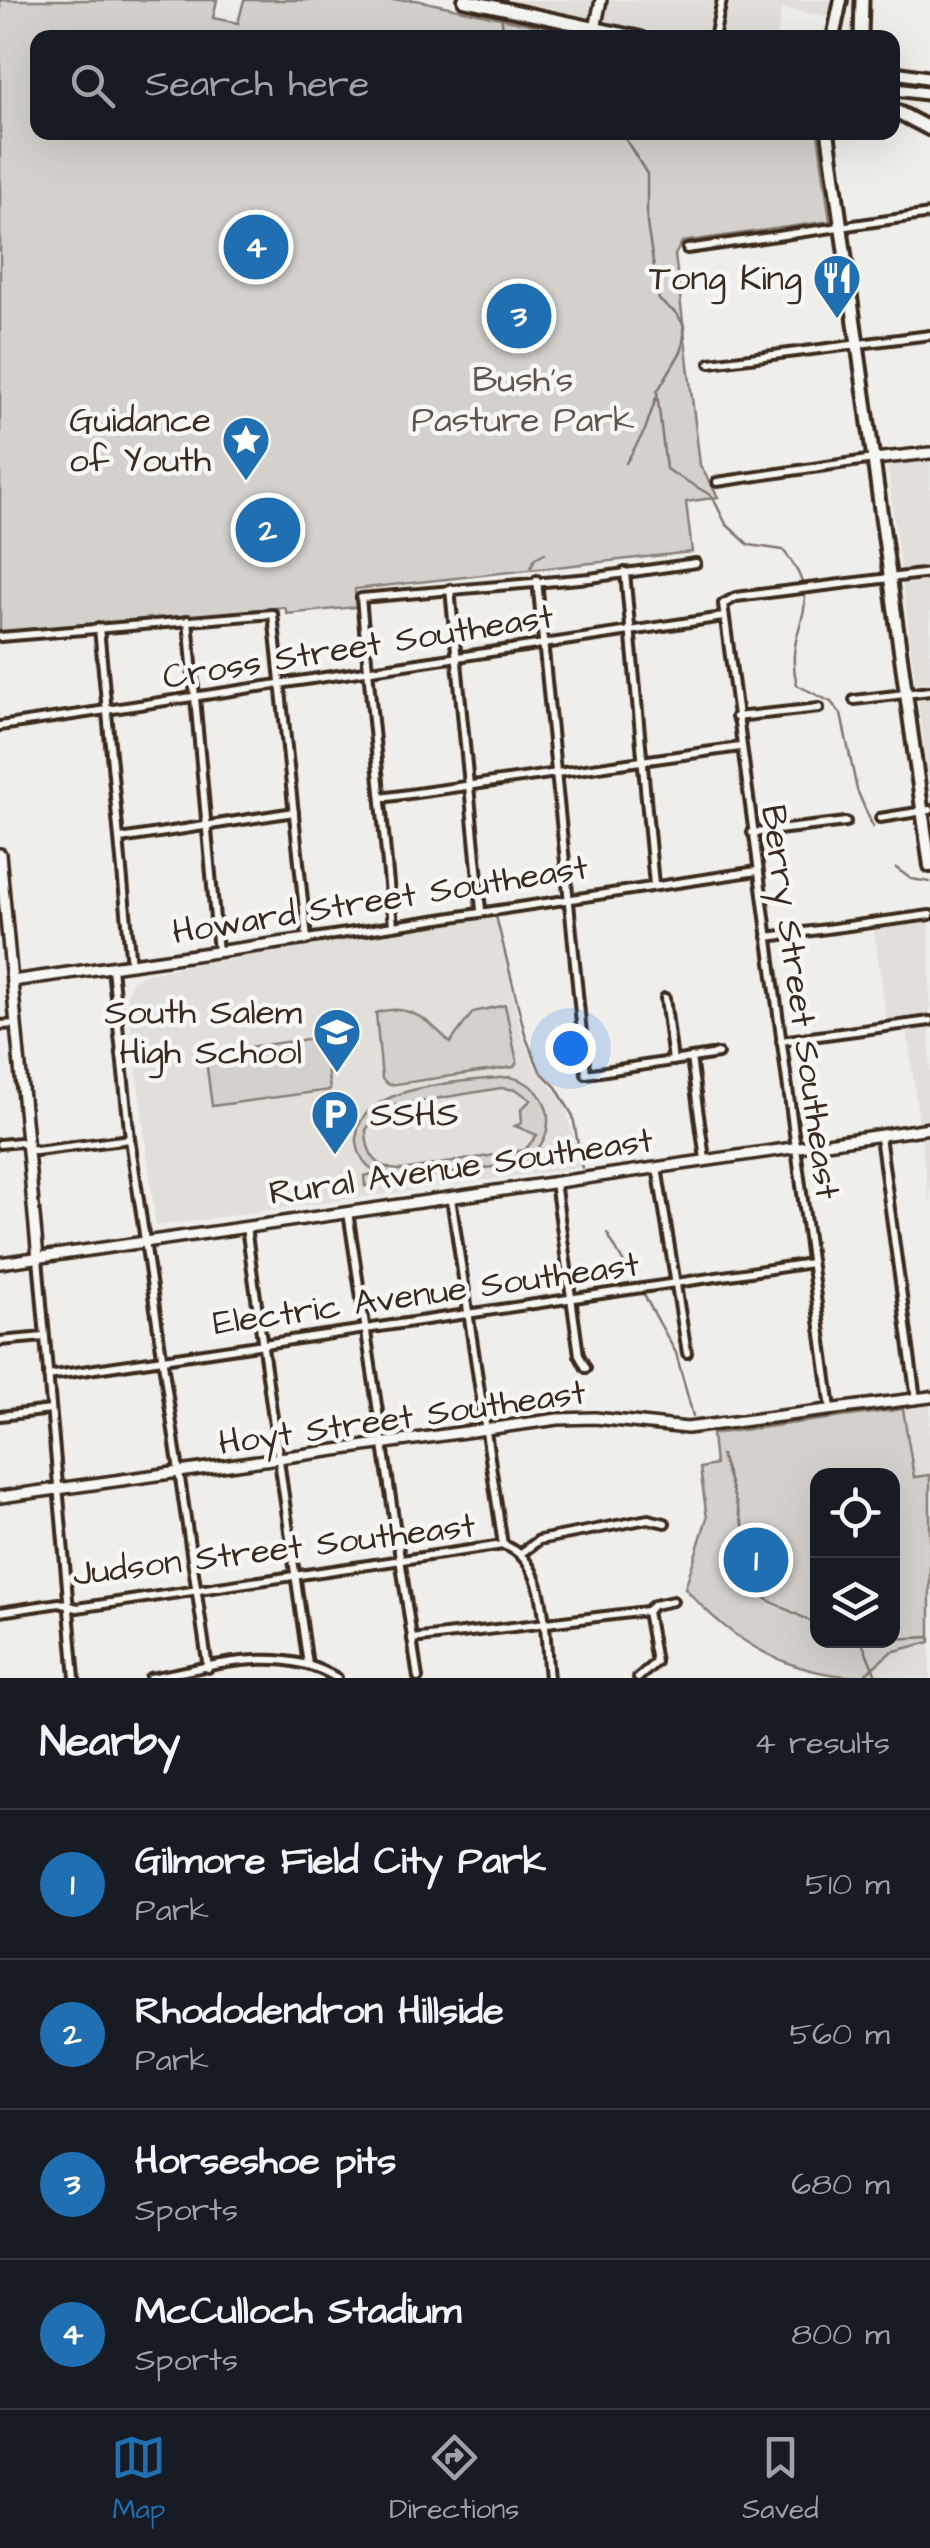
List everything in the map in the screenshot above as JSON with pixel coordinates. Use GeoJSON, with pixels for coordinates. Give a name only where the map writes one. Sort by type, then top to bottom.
{"type":"FeatureCollection","features":[{"type":"Feature","properties":{"kind":"highway"},"geometry":{"type":"LineString","coordinates":[[861,30],[862,0]]}},
{"type":"Feature","properties":{"kind":"highway"},"geometry":{"type":"LineString","coordinates":[[900,113],[930,129]]}},
{"type":"Feature","properties":{"kind":"main road"},"geometry":{"type":"LineString","coordinates":[[464,0],[600,30]]}},
{"type":"Feature","properties":{"kind":"main road"},"geometry":{"type":"LineString","coordinates":[[835,30],[841,0]]}},
{"type":"Feature","properties":{"kind":"main road"},"geometry":{"type":"LineString","coordinates":[[900,73],[930,78]]}},
{"type":"Feature","properties":{"kind":"main road"},"geometry":{"type":"LineString","coordinates":[[900,90],[930,94]]}},
{"type":"Feature","properties":{"kind":"main road"},"geometry":{"type":"LineString","coordinates":[[829,140],[906,694],[926,811],[930,866]]}},
{"type":"Feature","properties":{"kind":"street"},"geometry":{"type":"LineString","coordinates":[[595,29],[601,0]]}},
{"type":"Feature","properties":{"kind":"street"},"geometry":{"type":"LineString","coordinates":[[716,30],[722,0]]}},
{"type":"Feature","properties":{"kind":"street"},"geometry":{"type":"LineString","coordinates":[[687,249],[930,214]]}},
{"type":"Feature","properties":{"kind":"street"},"geometry":{"type":"LineString","coordinates":[[710,363],[930,334]]}},
{"type":"Feature","properties":{"kind":"street"},"geometry":{"type":"LineString","coordinates":[[716,482],[930,453]]}},
{"type":"Feature","properties":{"kind":"street"},"geometry":{"type":"LineString","coordinates":[[393,925],[361,598],[696,563]]}},
{"type":"Feature","properties":{"kind":"street"},"geometry":{"type":"LineString","coordinates":[[626,572],[654,886]]}},
{"type":"Feature","properties":{"kind":"street"},"geometry":{"type":"LineString","coordinates":[[890,578],[930,573]]}},
{"type":"Feature","properties":{"kind":"street","name":"Berry Street Southeast"},"geometry":{"type":"LineString","coordinates":[[831,1410],[723,617],[725,601],[890,578]]}},
{"type":"Feature","properties":{"kind":"street"},"geometry":{"type":"LineString","coordinates":[[537,580],[586,1074],[718,1054]]}},
{"type":"Feature","properties":{"kind":"street"},"geometry":{"type":"LineString","coordinates":[[450,589],[481,910]]}},
{"type":"Feature","properties":{"kind":"street"},"geometry":{"type":"LineString","coordinates":[[0,637],[273,614],[306,939]]}},
{"type":"Feature","properties":{"kind":"street","name":"Cross Street Southeast"},"geometry":{"type":"LineString","coordinates":[[0,726],[723,617]]}},
{"type":"Feature","properties":{"kind":"street"},"geometry":{"type":"LineString","coordinates":[[188,620],[218,954]]}},
{"type":"Feature","properties":{"kind":"street"},"geometry":{"type":"LineString","coordinates":[[99,628],[131,966]]}},
{"type":"Feature","properties":{"kind":"street"},"geometry":{"type":"LineString","coordinates":[[854,700],[930,691]]}},
{"type":"Feature","properties":{"kind":"street"},"geometry":{"type":"LineString","coordinates":[[736,717],[819,708]]}},
{"type":"Feature","properties":{"kind":"street"},"geometry":{"type":"LineString","coordinates":[[381,798],[740,747]]}},
{"type":"Feature","properties":{"kind":"street"},"geometry":{"type":"LineString","coordinates":[[880,818],[926,811]]}},
{"type":"Feature","properties":{"kind":"street"},"geometry":{"type":"LineString","coordinates":[[120,839],[294,812]]}},
{"type":"Feature","properties":{"kind":"street"},"geometry":{"type":"LineString","coordinates":[[752,833],[846,822]]}},
{"type":"Feature","properties":{"kind":"street"},"geometry":{"type":"LineString","coordinates":[[0,854],[76,1678]]}},
{"type":"Feature","properties":{"kind":"street","name":"Howard Street Southeast"},"geometry":{"type":"LineString","coordinates":[[12,982],[757,871]]}},
{"type":"Feature","properties":{"kind":"street"},"geometry":{"type":"LineString","coordinates":[[766,937],[930,915]]}},
{"type":"Feature","properties":{"kind":"street"},"geometry":{"type":"LineString","coordinates":[[112,968],[130,1139],[208,1668]]}},
{"type":"Feature","properties":{"kind":"street"},"geometry":{"type":"LineString","coordinates":[[665,998],[673,1061]]}},
{"type":"Feature","properties":{"kind":"street"},"geometry":{"type":"LineString","coordinates":[[781,1041],[930,1021]]}},
{"type":"Feature","properties":{"kind":"street"},"geometry":{"type":"LineString","coordinates":[[0,1025],[16,1024]]}},
{"type":"Feature","properties":{"kind":"street"},"geometry":{"type":"LineString","coordinates":[[691,1058],[704,1159]]}},
{"type":"Feature","properties":{"kind":"street","name":"Rural Avenue Southeast"},"geometry":{"type":"LineString","coordinates":[[0,1263],[930,1128]]}},
{"type":"Feature","properties":{"kind":"street"},"geometry":{"type":"LineString","coordinates":[[880,1134],[916,1399]]}},
{"type":"Feature","properties":{"kind":"street"},"geometry":{"type":"LineString","coordinates":[[0,1144],[27,1146],[36,1151],[130,1139]]}},
{"type":"Feature","properties":{"kind":"street"},"geometry":{"type":"LineString","coordinates":[[656,1166],[686,1353]]}},
{"type":"Feature","properties":{"kind":"street"},"geometry":{"type":"LineString","coordinates":[[554,1182],[579,1356],[586,1368]]}},
{"type":"Feature","properties":{"kind":"street"},"geometry":{"type":"LineString","coordinates":[[451,1196],[503,1545]]}},
{"type":"Feature","properties":{"kind":"street"},"geometry":{"type":"LineString","coordinates":[[348,1212],[418,1678]]}},
{"type":"Feature","properties":{"kind":"street"},"geometry":{"type":"LineString","coordinates":[[246,1227],[299,1576],[308,1665]]}},
{"type":"Feature","properties":{"kind":"street","name":"Electric Avenue Southeast"},"geometry":{"type":"LineString","coordinates":[[48,1376],[812,1263]]}},
{"type":"Feature","properties":{"kind":"street"},"geometry":{"type":"LineString","coordinates":[[0,1342],[44,1337]]}},
{"type":"Feature","properties":{"kind":"street","name":"Hoyt Street Southeast"},"geometry":{"type":"LineString","coordinates":[[0,1497],[179,1476],[578,1418],[687,1428],[930,1397]]}},
{"type":"Feature","properties":{"kind":"street"},"geometry":{"type":"LineString","coordinates":[[0,1416],[51,1410]]}},
{"type":"Feature","properties":{"kind":"street","name":"Judson Street Southeast"},"geometry":{"type":"LineString","coordinates":[[0,1612],[197,1590],[503,1545],[520,1554],[539,1540],[648,1519],[665,1523]]}},
{"type":"Feature","properties":{"kind":"street"},"geometry":{"type":"LineString","coordinates":[[520,1554],[535,1577],[548,1678]]}},
{"type":"Feature","properties":{"kind":"street"},"geometry":{"type":"LineString","coordinates":[[412,1639],[647,1611],[654,1604],[673,1600]]}},
{"type":"Feature","properties":{"kind":"street"},"geometry":{"type":"LineString","coordinates":[[638,1678],[656,1662],[647,1611]]}},
{"type":"Feature","properties":{"kind":"street"},"geometry":{"type":"LineString","coordinates":[[150,1678],[262,1658],[308,1665],[337,1678]]}},
{"type":"Feature","properties":{"kind":"shaded area"},"geometry":{"type":"Polygon","coordinates":[[[501,0],[832,0],[829,17],[782,8],[778,30],[644,30],[580,20],[501,0]]]}},
{"type":"Feature","properties":{"kind":"shaded area"},"geometry":{"type":"Polygon","coordinates":[[[930,460],[930,792],[887,466],[930,460]]]}},
{"type":"Feature","properties":{"kind":"shaded area","name":"South Salem High School"},"geometry":{"type":"Polygon","coordinates":[[[495,916],[522,1036],[536,1069],[564,1101],[581,1167],[156,1226],[127,994],[132,981],[143,974],[250,954],[495,916]]]}},
{"type":"Feature","properties":{"kind":"shaded area"},"geometry":{"type":"Polygon","coordinates":[[[930,920],[930,1208],[907,1028],[888,1030],[874,930],[930,920]]]}},
{"type":"Feature","properties":{"kind":"shaded area"},"geometry":{"type":"Polygon","coordinates":[[[930,1397],[930,1475],[915,1478],[903,1409],[930,1397]]]}},
{"type":"Feature","properties":{"kind":"shaded area"},"geometry":{"type":"Polygon","coordinates":[[[930,1642],[930,1678],[862,1678],[891,1652],[930,1642]]]}},
{"type":"Feature","properties":{"kind":"green space","name":"Bush's Pasture Park"},"geometry":{"type":"Polygon","coordinates":[[[0,0],[217,0],[213,18],[238,23],[244,0],[416,0],[556,30],[30,30],[30,140],[819,140],[830,221],[682,242],[675,255],[700,465],[718,497],[686,502],[692,552],[355,589],[356,607],[287,614],[285,607],[0,634],[0,0]]]}},
{"type":"Feature","properties":{"kind":"green space"},"geometry":{"type":"Polygon","coordinates":[[[505,1005],[517,1062],[514,1067],[389,1085],[382,1079],[376,1013],[398,1010],[418,1016],[450,1043],[473,1012],[505,1005]]]}},
{"type":"Feature","properties":{"kind":"green space"},"geometry":{"type":"Polygon","coordinates":[[[323,1037],[330,1090],[212,1106],[205,1053],[323,1037]]]}},
{"type":"Feature","properties":{"kind":"green space"},"geometry":{"type":"Polygon","coordinates":[[[510,1077],[526,1083],[545,1104],[547,1130],[533,1154],[519,1163],[365,1186],[364,1176],[377,1173],[363,1160],[357,1141],[360,1122],[373,1108],[416,1089],[510,1077]],[[501,1088],[381,1108],[366,1130],[368,1146],[380,1164],[402,1170],[525,1150],[537,1135],[515,1126],[522,1123],[521,1109],[531,1100],[517,1090],[501,1088]]]}},
{"type":"Feature","properties":{"kind":"green space"},"geometry":{"type":"Polygon","coordinates":[[[903,1409],[914,1477],[930,1475],[930,1642],[891,1652],[862,1677],[835,1675],[764,1652],[723,1625],[685,1588],[707,1518],[700,1468],[715,1465],[712,1434],[903,1409]]]}},
{"type":"Feature","properties":{"kind":"waterway"},"geometry":{"type":"LineString","coordinates":[[501,14],[503,30]]}},
{"type":"Feature","properties":{"kind":"waterway"},"geometry":{"type":"LineString","coordinates":[[626,140],[647,174],[647,224],[659,300],[677,314],[685,327],[682,350],[657,392],[666,469],[712,496],[726,524],[749,545],[783,550],[797,570],[805,603],[795,646],[797,685],[831,702],[841,714],[857,790],[873,827]]}},
{"type":"Feature","properties":{"kind":"waterway"},"geometry":{"type":"LineString","coordinates":[[626,463],[645,430],[656,398]]}},
{"type":"Feature","properties":{"kind":"waterway"},"geometry":{"type":"LineString","coordinates":[[531,567],[535,558],[545,553]]}},
{"type":"Feature","properties":{"kind":"waterway"},"geometry":{"type":"LineString","coordinates":[[896,868],[911,879],[930,882]]}},
{"type":"Feature","properties":{"kind":"waterway"},"geometry":{"type":"LineString","coordinates":[[496,916],[526,1038],[540,1071],[556,1087],[573,1116],[582,1168]]}},
{"type":"Feature","properties":{"kind":"waterway"},"geometry":{"type":"LineString","coordinates":[[607,1233],[634,1281]]}},
{"type":"Feature","properties":{"kind":"waterway"},"geometry":{"type":"LineString","coordinates":[[643,1293],[676,1353],[693,1416]]}},
{"type":"Feature","properties":{"kind":"waterway"},"geometry":{"type":"LineString","coordinates":[[721,1455],[745,1531],[750,1577],[766,1599],[810,1621]]}},
{"type":"Feature","properties":{"kind":"waterway"},"geometry":{"type":"LineString","coordinates":[[900,1639],[930,1637]]}},
{"type":"Feature","properties":{"kind":"waterway"},"geometry":{"type":"LineString","coordinates":[[864,1648],[877,1678]]}},
{"type":"Feature","properties":{"kind":"place","name":"McCulloch Stadium"},"geometry":{"type":"Point","coordinates":[256,247]}},
{"type":"Feature","properties":{"kind":"place","name":"Horseshoe pits"},"geometry":{"type":"Point","coordinates":[519,316]}},
{"type":"Feature","properties":{"kind":"place","name":"Tong King"},"geometry":{"type":"Point","coordinates":[837,320]}},
{"type":"Feature","properties":{"kind":"place","name":"Guidance of Youth"},"geometry":{"type":"Point","coordinates":[246,482]}},
{"type":"Feature","properties":{"kind":"place","name":"Rhododendron Hillside"},"geometry":{"type":"Point","coordinates":[268,530]}},
{"type":"Feature","properties":{"kind":"place","name":"South Salem High School"},"geometry":{"type":"Point","coordinates":[337,1074]}},
{"type":"Feature","properties":{"kind":"place","name":"SSHS"},"geometry":{"type":"Point","coordinates":[335,1156]}},
{"type":"Feature","properties":{"kind":"place","name":"Gilmore Field City Park"},"geometry":{"type":"Point","coordinates":[756,1560]}}]}
